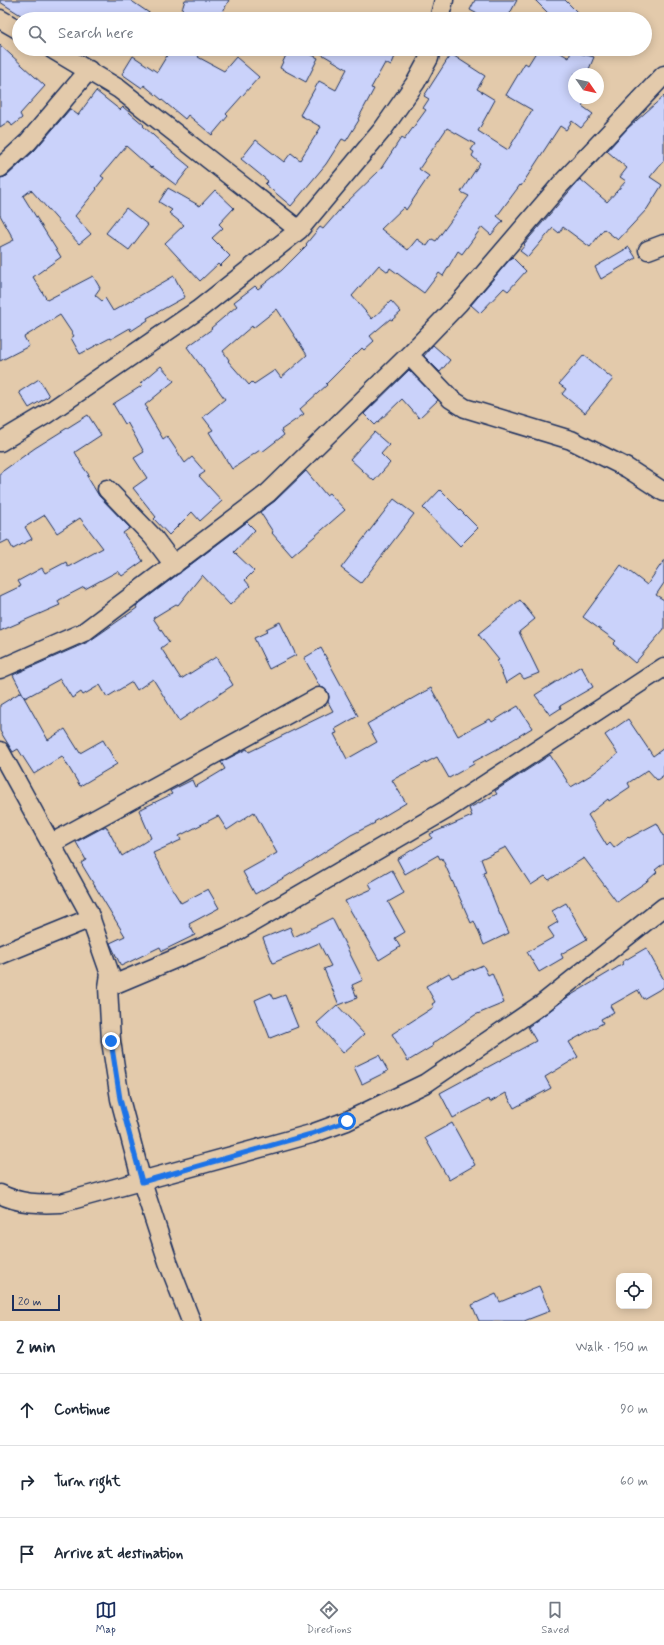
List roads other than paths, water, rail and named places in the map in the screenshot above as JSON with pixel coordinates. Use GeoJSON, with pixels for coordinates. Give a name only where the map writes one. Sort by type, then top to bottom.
{"type":"FeatureCollection","features":[{"type":"Feature","properties":{"kind":"street"},"geometry":{"type":"LineString","coordinates":[[441,12],[444,0]]}},
{"type":"Feature","properties":{"kind":"street"},"geometry":{"type":"LineString","coordinates":[[0,19],[12,26]]}},
{"type":"Feature","properties":{"kind":"street"},"geometry":{"type":"LineString","coordinates":[[64,56],[119,89],[299,230]]}},
{"type":"Feature","properties":{"kind":"street"},"geometry":{"type":"LineString","coordinates":[[0,442],[45,415],[198,310],[299,230],[384,130],[416,82],[429,56]]}},
{"type":"Feature","properties":{"kind":"street"},"geometry":{"type":"LineString","coordinates":[[0,168],[28,142],[88,70]]}},
{"type":"Feature","properties":{"kind":"street"},"geometry":{"type":"LineString","coordinates":[[0,669],[84,632],[268,493],[409,356],[459,303],[560,185],[664,74]]}},
{"type":"Feature","properties":{"kind":"street"},"geometry":{"type":"LineString","coordinates":[[409,356],[451,399],[465,408],[571,440],[627,468],[664,492]]}},
{"type":"Feature","properties":{"kind":"street"},"geometry":{"type":"LineString","coordinates":[[107,489],[153,538],[174,565]]}},
{"type":"Feature","properties":{"kind":"street"},"geometry":{"type":"LineString","coordinates":[[108,987],[227,937],[446,810],[664,667]]}},
{"type":"Feature","properties":{"kind":"street"},"geometry":{"type":"LineString","coordinates":[[52,843],[319,697]]}},
{"type":"Feature","properties":{"kind":"street"},"geometry":{"type":"LineString","coordinates":[[0,751],[52,843],[91,918],[110,974],[108,987],[111,1041],[120,1099],[142,1182],[168,1262],[191,1321]]}},
{"type":"Feature","properties":{"kind":"street"},"geometry":{"type":"LineString","coordinates":[[0,1194],[11,1200],[38,1204],[62,1203],[311,1134],[347,1121],[426,1083],[542,1004],[664,907]]}},
{"type":"Feature","properties":{"kind":"street"},"geometry":{"type":"LineString","coordinates":[[0,955],[91,918]]}}]}
